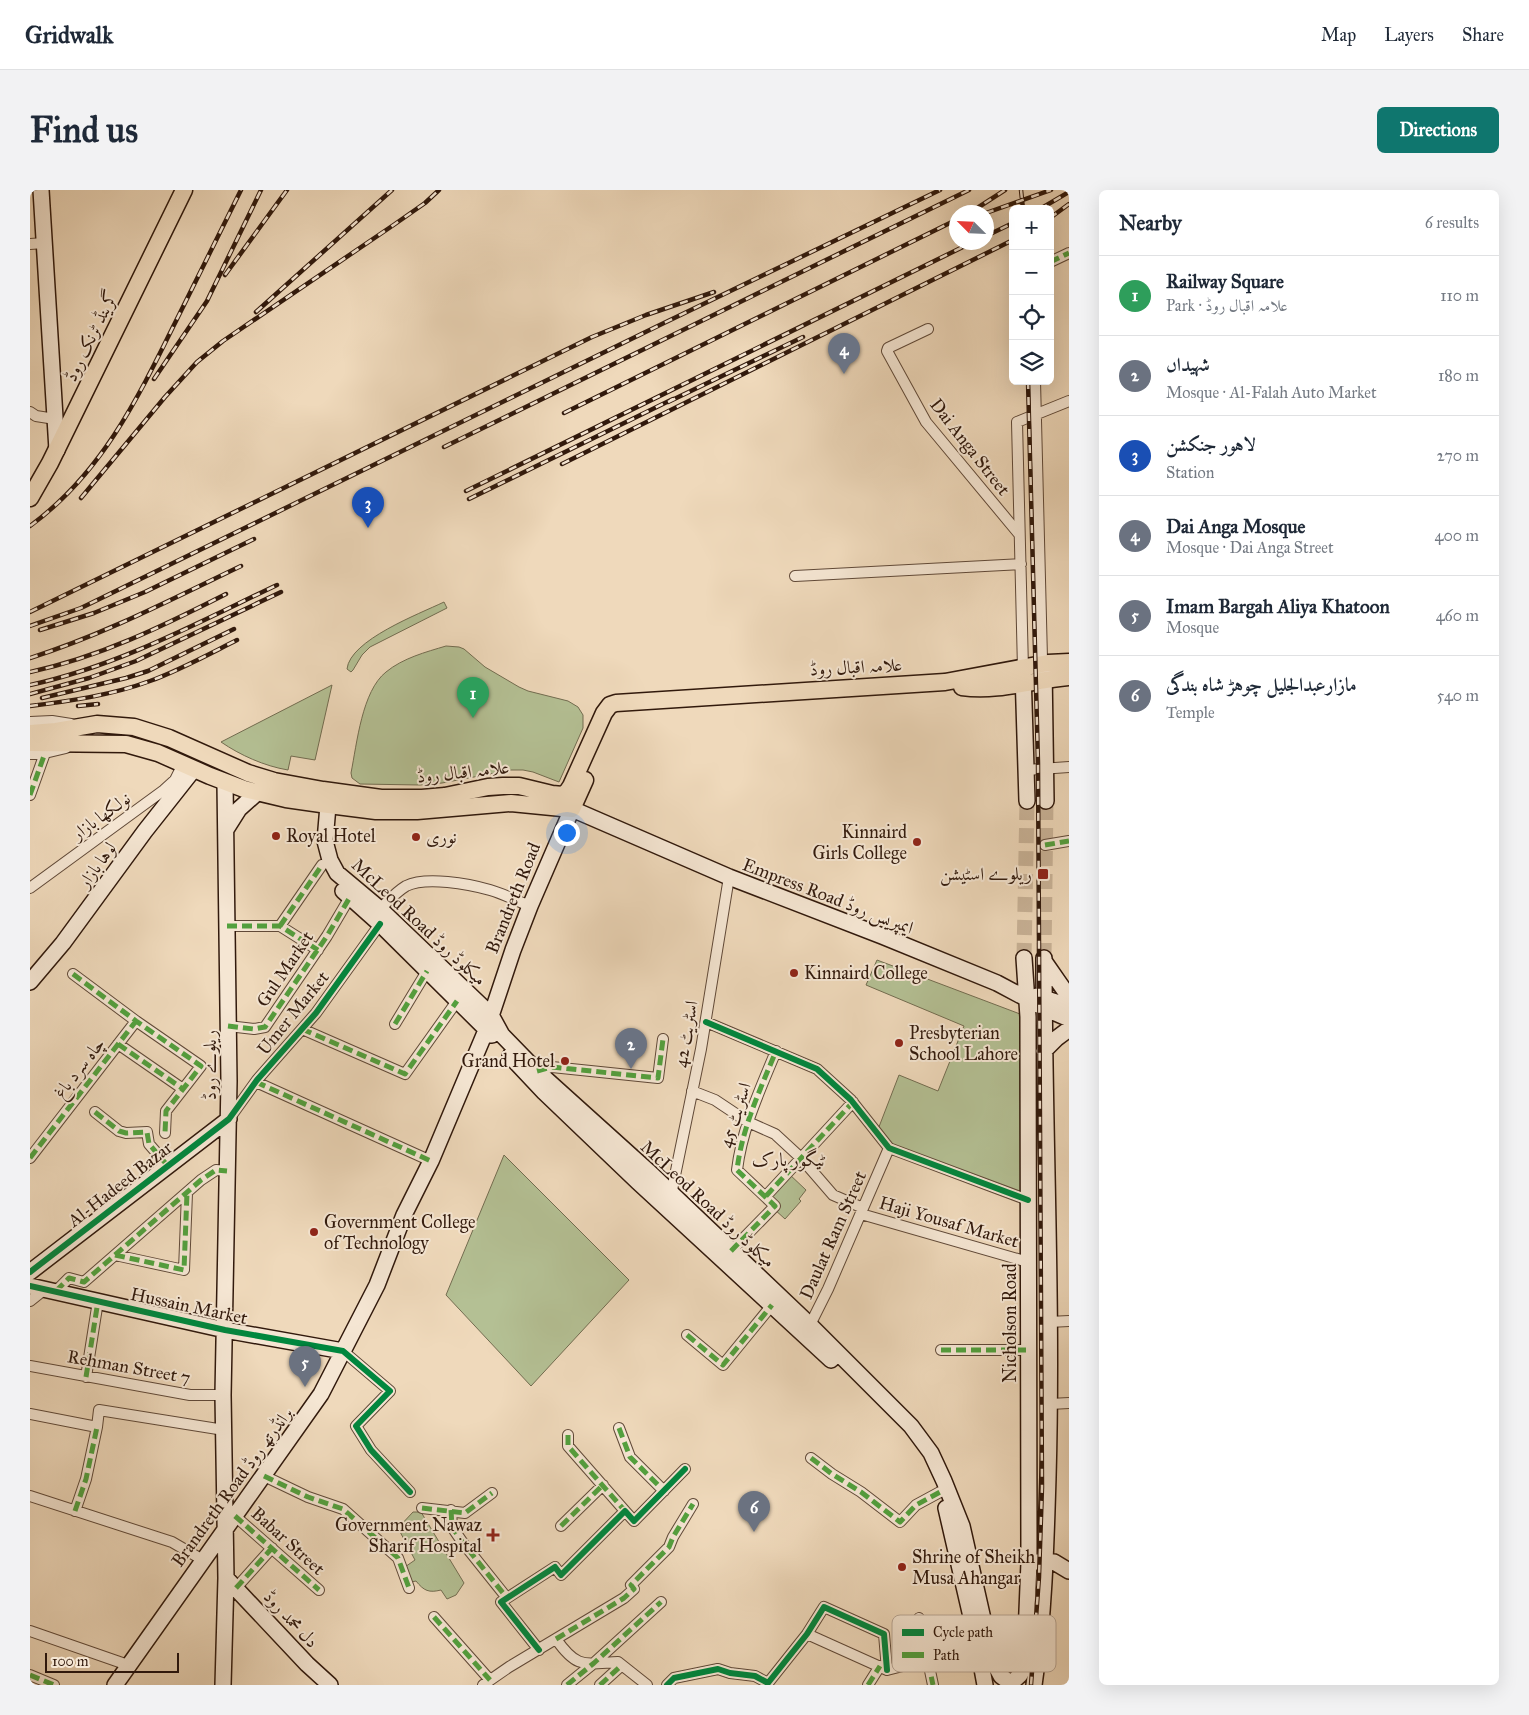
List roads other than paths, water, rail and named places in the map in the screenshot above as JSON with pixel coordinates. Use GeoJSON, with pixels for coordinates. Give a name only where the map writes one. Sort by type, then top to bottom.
{"type":"FeatureCollection","features":[{"type":"Feature","properties":{"kind":"main road"},"geometry":{"type":"LineString","coordinates":[[41,190],[37,243],[55,419],[56,450]]}},
{"type":"Feature","properties":{"kind":"main road","name":"گرینڈ ٹرنک روڈ"},"geometry":{"type":"LineString","coordinates":[[30,498],[56,450],[184,190]]}},
{"type":"Feature","properties":{"kind":"main road","name":"علامہ اقبال روڈ"},"geometry":{"type":"LineString","coordinates":[[42,740],[80,745],[126,744],[138,746],[225,782],[258,792],[325,797],[422,798],[445,796],[488,787],[519,786],[563,795],[571,786],[604,713],[610,705],[619,702],[945,682],[965,687],[1024,676],[1069,662]]}},
{"type":"Feature","properties":{"kind":"main road"},"geometry":{"type":"LineString","coordinates":[[1044,671],[1046,801]]}},
{"type":"Feature","properties":{"kind":"main road","name":"علامہ اقبال روڈ"},"geometry":{"type":"LineString","coordinates":[[1044,671],[1069,676]]}},
{"type":"Feature","properties":{"kind":"main road"},"geometry":{"type":"LineString","coordinates":[[1024,676],[1026,801]]}},
{"type":"Feature","properties":{"kind":"main road","name":"Brandreth Road"},"geometry":{"type":"LineString","coordinates":[[489,1022],[530,906],[619,702]]}},
{"type":"Feature","properties":{"kind":"main road","name":"علامہ اقبال روڈ"},"geometry":{"type":"LineString","coordinates":[[30,743],[86,726],[114,724],[152,731],[248,773],[376,811],[426,811],[511,803],[572,809]]}},
{"type":"Feature","properties":{"kind":"main road","name":"لوہا بازار"},"geometry":{"type":"LineString","coordinates":[[30,982],[63,943],[189,767]]}},
{"type":"Feature","properties":{"kind":"main road","name":"ریلوے روڈ"},"geometry":{"type":"LineString","coordinates":[[223,1685],[231,1583],[224,1532],[223,1395],[229,1119],[225,782]]}},
{"type":"Feature","properties":{"kind":"main road"},"geometry":{"type":"LineString","coordinates":[[226,830],[239,809],[258,792]]}},
{"type":"Feature","properties":{"kind":"main road","name":"McLeod Road میکلوڈ روڈ"},"geometry":{"type":"LineString","coordinates":[[325,797],[318,832],[322,865],[329,877],[350,898],[380,917],[427,971],[457,1000],[489,1022],[525,1072],[643,1177],[671,1195],[731,1251],[909,1437],[928,1463],[949,1517],[971,1615]]}},
{"type":"Feature","properties":{"kind":"main road","name":"McLeod Road میکلوڈ روڈ"},"geometry":{"type":"LineString","coordinates":[[325,797],[325,841],[337,873],[772,1305],[807,1331],[911,1426],[931,1453],[962,1526],[982,1615]]}},
{"type":"Feature","properties":{"kind":"main road","name":"Empress Road ایمپریس روڈ"},"geometry":{"type":"LineString","coordinates":[[572,809],[729,877],[997,983],[1044,1003],[1069,1019]]}},
{"type":"Feature","properties":{"kind":"main road","name":"Nicholson Road"},"geometry":{"type":"LineString","coordinates":[[1024,958],[1028,1200],[1029,1562],[1027,1615]]}},
{"type":"Feature","properties":{"kind":"main road"},"geometry":{"type":"LineString","coordinates":[[1041,1615],[1045,1562],[1050,1404],[1044,960],[1069,997]]}},
{"type":"Feature","properties":{"kind":"main road","name":"Empress Road ایمپریس روڈ"},"geometry":{"type":"LineString","coordinates":[[1044,1003],[1069,1006]]}},
{"type":"Feature","properties":{"kind":"main road","name":"Brandreth Road برانڈرتھ روڈ"},"geometry":{"type":"LineString","coordinates":[[115,1685],[321,1394],[377,1285],[404,1215],[431,1161],[489,1022]]}},
{"type":"Feature","properties":{"kind":"main road"},"geometry":{"type":"LineString","coordinates":[[1044,1051],[1057,1038],[1069,1030]]}},
{"type":"Feature","properties":{"kind":"main road","name":"Al-Hadeed Bazar"},"geometry":{"type":"LineString","coordinates":[[30,1272],[229,1119]]}},
{"type":"Feature","properties":{"kind":"main road","name":"Hussain Market"},"geometry":{"type":"LineString","coordinates":[[44,1288],[225,1330],[343,1351]]}},
{"type":"Feature","properties":{"kind":"main road"},"geometry":{"type":"LineString","coordinates":[[1029,1562],[1054,1562],[1069,1571]]}},
{"type":"Feature","properties":{"kind":"main road","name":"دل محمد روڈ"},"geometry":{"type":"LineString","coordinates":[[231,1583],[307,1664],[330,1685]]}},
{"type":"Feature","properties":{"kind":"main road","name":"McLeod Road میکلوڈ روڈ"},"geometry":{"type":"LineString","coordinates":[[983,1672],[985,1685]]}},
{"type":"Feature","properties":{"kind":"main road","name":"McLeod Road میکلوڈ روڈ"},"geometry":{"type":"LineString","coordinates":[[999,1672],[1011,1685]]}},
{"type":"Feature","properties":{"kind":"main road","name":"Nicholson Road"},"geometry":{"type":"LineString","coordinates":[[1011,1685],[1021,1672]]}},
{"type":"Feature","properties":{"kind":"main road"},"geometry":{"type":"LineString","coordinates":[[1034,1685],[1036,1672]]}},
{"type":"Feature","properties":{"kind":"street"},"geometry":{"type":"LineString","coordinates":[[1054,260],[1069,253]]}},
{"type":"Feature","properties":{"kind":"street","name":"Dai Anga Street"},"geometry":{"type":"LineString","coordinates":[[928,330],[888,350],[926,422],[1019,534]]}},
{"type":"Feature","properties":{"kind":"street"},"geometry":{"type":"LineString","coordinates":[[1035,385],[1042,659],[1044,671]]}},
{"type":"Feature","properties":{"kind":"street"},"geometry":{"type":"LineString","coordinates":[[1024,676],[1016,422],[1069,401]]}},
{"type":"Feature","properties":{"kind":"street"},"geometry":{"type":"LineString","coordinates":[[30,412],[36,416],[55,419]]}},
{"type":"Feature","properties":{"kind":"street"},"geometry":{"type":"LineString","coordinates":[[795,576],[1021,564]]}},
{"type":"Feature","properties":{"kind":"street"},"geometry":{"type":"LineString","coordinates":[[30,722],[52,721],[86,726]]}},
{"type":"Feature","properties":{"kind":"street"},"geometry":{"type":"LineString","coordinates":[[30,754],[42,740]]}},
{"type":"Feature","properties":{"kind":"street"},"geometry":{"type":"LineString","coordinates":[[30,795],[42,740]]}},
{"type":"Feature","properties":{"kind":"street","name":"نولکھا بازار"},"geometry":{"type":"LineString","coordinates":[[30,888],[164,790],[189,767]]}},
{"type":"Feature","properties":{"kind":"street"},"geometry":{"type":"LineString","coordinates":[[1026,770],[1069,767]]}},
{"type":"Feature","properties":{"kind":"street"},"geometry":{"type":"LineString","coordinates":[[1045,845],[1069,841]]}},
{"type":"Feature","properties":{"kind":"street"},"geometry":{"type":"LineString","coordinates":[[280,926],[322,865]]}},
{"type":"Feature","properties":{"kind":"street","name":"اسٹریٹ 42"},"geometry":{"type":"LineString","coordinates":[[671,1195],[706,1022],[729,877]]}},
{"type":"Feature","properties":{"kind":"street","name":"Umer Market"},"geometry":{"type":"LineString","coordinates":[[229,1119],[256,1082],[316,1013],[395,894],[407,885],[425,881],[491,890],[530,906]]}},
{"type":"Feature","properties":{"kind":"street","name":"Gul Market"},"geometry":{"type":"LineString","coordinates":[[228,1026],[254,1029],[265,1027],[318,950],[350,898]]}},
{"type":"Feature","properties":{"kind":"street"},"geometry":{"type":"LineString","coordinates":[[227,926],[280,926],[318,950]]}},
{"type":"Feature","properties":{"kind":"street"},"geometry":{"type":"LineString","coordinates":[[394,1024],[427,971]]}},
{"type":"Feature","properties":{"kind":"street"},"geometry":{"type":"LineString","coordinates":[[72,974],[201,1066],[166,1111],[166,1133]]}},
{"type":"Feature","properties":{"kind":"street"},"geometry":{"type":"LineString","coordinates":[[302,1029],[405,1074],[457,1000]]}},
{"type":"Feature","properties":{"kind":"street","name":"چاہ سرد باغ"},"geometry":{"type":"LineString","coordinates":[[30,1158],[136,1021]]}},
{"type":"Feature","properties":{"kind":"street"},"geometry":{"type":"LineString","coordinates":[[706,1022],[817,1069],[853,1102],[889,1148],[1028,1200]]}},
{"type":"Feature","properties":{"kind":"street"},"geometry":{"type":"LineString","coordinates":[[537,1071],[552,1067],[658,1078],[663,1039]]}},
{"type":"Feature","properties":{"kind":"street"},"geometry":{"type":"LineString","coordinates":[[118,1044],[183,1089]]}},
{"type":"Feature","properties":{"kind":"street","name":"اسٹریٹ 45"},"geometry":{"type":"LineString","coordinates":[[731,1251],[775,1206],[737,1170],[739,1150],[748,1122],[776,1051]]}},
{"type":"Feature","properties":{"kind":"street"},"geometry":{"type":"LineString","coordinates":[[256,1082],[431,1161]]}},
{"type":"Feature","properties":{"kind":"street","name":"Haji Yousaf Market"},"geometry":{"type":"LineString","coordinates":[[692,1091],[715,1100],[748,1122],[775,1134],[834,1195],[862,1211],[1028,1262]]}},
{"type":"Feature","properties":{"kind":"street"},"geometry":{"type":"LineString","coordinates":[[766,1196],[853,1102]]}},
{"type":"Feature","properties":{"kind":"street"},"geometry":{"type":"LineString","coordinates":[[95,1112],[119,1131],[126,1133],[147,1132],[149,1144],[168,1166]]}},
{"type":"Feature","properties":{"kind":"street","name":"Daulat Ram Street"},"geometry":{"type":"LineString","coordinates":[[807,1331],[889,1148]]}},
{"type":"Feature","properties":{"kind":"street"},"geometry":{"type":"LineString","coordinates":[[30,1301],[44,1288],[69,1278],[84,1282],[201,1180],[216,1170],[227,1171]]}},
{"type":"Feature","properties":{"kind":"street"},"geometry":{"type":"LineString","coordinates":[[115,1255],[184,1270],[187,1192]]}},
{"type":"Feature","properties":{"kind":"street"},"geometry":{"type":"LineString","coordinates":[[86,1377],[98,1301]]}},
{"type":"Feature","properties":{"kind":"street"},"geometry":{"type":"LineString","coordinates":[[687,1335],[723,1365],[772,1305]]}},
{"type":"Feature","properties":{"kind":"street"},"geometry":{"type":"LineString","coordinates":[[1049,1322],[1069,1321]]}},
{"type":"Feature","properties":{"kind":"street"},"geometry":{"type":"LineString","coordinates":[[941,1350],[1028,1350]]}},
{"type":"Feature","properties":{"kind":"street"},"geometry":{"type":"LineString","coordinates":[[343,1351],[390,1391],[356,1426],[371,1450],[410,1492]]}},
{"type":"Feature","properties":{"kind":"street","name":"Rehman Street 7"},"geometry":{"type":"LineString","coordinates":[[30,1366],[190,1395],[223,1395]]}},
{"type":"Feature","properties":{"kind":"street"},"geometry":{"type":"LineString","coordinates":[[1050,1404],[1069,1403]]}},
{"type":"Feature","properties":{"kind":"street"},"geometry":{"type":"LineString","coordinates":[[75,1511],[86,1479],[99,1410],[224,1430]]}},
{"type":"Feature","properties":{"kind":"street"},"geometry":{"type":"LineString","coordinates":[[30,1414],[97,1427]]}},
{"type":"Feature","properties":{"kind":"street"},"geometry":{"type":"LineString","coordinates":[[619,1428],[630,1457],[664,1491]]}},
{"type":"Feature","properties":{"kind":"street"},"geometry":{"type":"LineString","coordinates":[[568,1435],[568,1446],[634,1521],[685,1469]]}},
{"type":"Feature","properties":{"kind":"street"},"geometry":{"type":"LineString","coordinates":[[811,1458],[861,1492],[900,1522],[916,1505],[940,1492]]}},
{"type":"Feature","properties":{"kind":"street"},"geometry":{"type":"LineString","coordinates":[[264,1476],[308,1497],[344,1509],[398,1558],[409,1588]]}},
{"type":"Feature","properties":{"kind":"street"},"geometry":{"type":"LineString","coordinates":[[561,1526],[603,1485]]}},
{"type":"Feature","properties":{"kind":"street"},"geometry":{"type":"LineString","coordinates":[[422,1508],[465,1512],[492,1493]]}},
{"type":"Feature","properties":{"kind":"street"},"geometry":{"type":"LineString","coordinates":[[30,1496],[172,1542],[203,1560]]}},
{"type":"Feature","properties":{"kind":"street"},"geometry":{"type":"LineString","coordinates":[[434,1616],[487,1682],[624,1598],[634,1589],[631,1584],[669,1547],[693,1504]]}},
{"type":"Feature","properties":{"kind":"street"},"geometry":{"type":"LineString","coordinates":[[451,1510],[452,1527],[507,1598]]}},
{"type":"Feature","properties":{"kind":"street"},"geometry":{"type":"LineString","coordinates":[[539,1650],[501,1602],[555,1567],[561,1575],[625,1511]]}},
{"type":"Feature","properties":{"kind":"street","name":"Babar Street"},"geometry":{"type":"LineString","coordinates":[[235,1516],[319,1590]]}},
{"type":"Feature","properties":{"kind":"street"},"geometry":{"type":"LineString","coordinates":[[231,1583],[272,1548]]}},
{"type":"Feature","properties":{"kind":"street"},"geometry":{"type":"LineString","coordinates":[[567,1685],[661,1602]]}},
{"type":"Feature","properties":{"kind":"street"},"geometry":{"type":"LineString","coordinates":[[667,1685],[674,1678],[718,1669],[730,1673],[755,1676],[768,1683],[807,1634],[824,1607],[884,1634],[883,1668],[868,1685]]}},
{"type":"Feature","properties":{"kind":"street"},"geometry":{"type":"LineString","coordinates":[[30,1631],[128,1666]]}},
{"type":"Feature","properties":{"kind":"street"},"geometry":{"type":"LineString","coordinates":[[807,1634],[883,1668],[892,1666]]}},
{"type":"Feature","properties":{"kind":"street"},"geometry":{"type":"LineString","coordinates":[[556,1639],[572,1660],[586,1664],[618,1662],[646,1685]]}},
{"type":"Feature","properties":{"kind":"street"},"geometry":{"type":"LineString","coordinates":[[600,1685],[622,1665]]}},
{"type":"Feature","properties":{"kind":"street"},"geometry":{"type":"LineString","coordinates":[[930,1672],[933,1685]]}},
{"type":"Feature","properties":{"kind":"street"},"geometry":{"type":"LineString","coordinates":[[30,1675],[54,1685]]}},
{"type":"Feature","properties":{"kind":"tunnel"},"geometry":{"type":"LineString","coordinates":[[1024,958],[1027,801]]}},
{"type":"Feature","properties":{"kind":"tunnel"},"geometry":{"type":"LineString","coordinates":[[1044,958],[1046,801]]}},
{"type":"Feature","properties":{"kind":"railway"},"geometry":{"type":"LineString","coordinates":[[30,526],[55,506],[77,483],[115,434],[146,380],[241,190]]}},
{"type":"Feature","properties":{"kind":"railway"},"geometry":{"type":"LineString","coordinates":[[154,379],[207,301],[261,190]]}},
{"type":"Feature","properties":{"kind":"railway"},"geometry":{"type":"LineString","coordinates":[[225,275],[287,190]]}},
{"type":"Feature","properties":{"kind":"railway"},"geometry":{"type":"LineString","coordinates":[[256,312],[392,190]]}},
{"type":"Feature","properties":{"kind":"railway"},"geometry":{"type":"LineString","coordinates":[[81,498],[165,397],[197,362],[223,341],[425,203],[439,190]]}},
{"type":"Feature","properties":{"kind":"railway"},"geometry":{"type":"LineString","coordinates":[[30,626],[81,608],[940,190]]}},
{"type":"Feature","properties":{"kind":"railway"},"geometry":{"type":"LineString","coordinates":[[444,447],[969,190]]}},
{"type":"Feature","properties":{"kind":"railway"},"geometry":{"type":"LineString","coordinates":[[982,205],[1005,190]]}},
{"type":"Feature","properties":{"kind":"railway"},"geometry":{"type":"LineString","coordinates":[[1021,190],[1023,205]]}},
{"type":"Feature","properties":{"kind":"railway"},"geometry":{"type":"LineString","coordinates":[[994,210],[1051,190]]}},
{"type":"Feature","properties":{"kind":"railway"},"geometry":{"type":"LineString","coordinates":[[1047,205],[1069,192]]}},
{"type":"Feature","properties":{"kind":"railway"},"geometry":{"type":"LineString","coordinates":[[1054,215],[1069,204]]}},
{"type":"Feature","properties":{"kind":"railway"},"geometry":{"type":"LineString","coordinates":[[564,413],[949,223]]}},
{"type":"Feature","properties":{"kind":"railway"},"geometry":{"type":"LineString","coordinates":[[994,232],[1009,225]]}},
{"type":"Feature","properties":{"kind":"railway"},"geometry":{"type":"LineString","coordinates":[[562,464],[1009,242]]}},
{"type":"Feature","properties":{"kind":"railway"},"geometry":{"type":"LineString","coordinates":[[466,491],[957,250]]}},
{"type":"Feature","properties":{"kind":"railway"},"geometry":{"type":"LineString","coordinates":[[30,612],[592,337],[646,315],[714,292]]}},
{"type":"Feature","properties":{"kind":"railway"},"geometry":{"type":"LineString","coordinates":[[668,402],[803,337]]}},
{"type":"Feature","properties":{"kind":"railway"},"geometry":{"type":"LineString","coordinates":[[1028,385],[1038,763],[1042,1487],[1036,1615]]}},
{"type":"Feature","properties":{"kind":"railway"},"geometry":{"type":"LineString","coordinates":[[469,499],[673,399]]}},
{"type":"Feature","properties":{"kind":"railway"},"geometry":{"type":"LineString","coordinates":[[40,630],[94,613],[145,592],[254,539]]}},
{"type":"Feature","properties":{"kind":"railway"},"geometry":{"type":"LineString","coordinates":[[30,658],[84,639],[163,604],[241,566]]}},
{"type":"Feature","properties":{"kind":"railway"},"geometry":{"type":"LineString","coordinates":[[30,685],[63,677],[126,655],[277,585]]}},
{"type":"Feature","properties":{"kind":"railway"},"geometry":{"type":"LineString","coordinates":[[30,694],[89,678],[136,661],[281,592]]}},
{"type":"Feature","properties":{"kind":"railway"},"geometry":{"type":"LineString","coordinates":[[30,672],[56,666],[106,649],[155,629],[226,594]]}},
{"type":"Feature","properties":{"kind":"railway"},"geometry":{"type":"LineString","coordinates":[[42,698],[148,671],[234,629]]}},
{"type":"Feature","properties":{"kind":"railway"},"geometry":{"type":"LineString","coordinates":[[30,706],[91,697],[136,686],[194,662],[237,640]]}},
{"type":"Feature","properties":{"kind":"railway"},"geometry":{"type":"LineString","coordinates":[[78,706],[98,704]]}},
{"type":"Feature","properties":{"kind":"railway"},"geometry":{"type":"LineString","coordinates":[[1031,1685],[1032,1672]]}},
{"type":"Feature","properties":{"kind":"place","name":"Dai Anga Mosque"},"geometry":{"type":"Point","coordinates":[844,374]}},
{"type":"Feature","properties":{"kind":"place","name":"لاہور جنکشن"},"geometry":{"type":"Point","coordinates":[368,528]}},
{"type":"Feature","properties":{"kind":"place","name":"Railway Square"},"geometry":{"type":"Point","coordinates":[473,718]}},
{"type":"Feature","properties":{"kind":"place","name":"Royal Hotel"},"geometry":{"type":"Point","coordinates":[276,836]}},
{"type":"Feature","properties":{"kind":"place","name":"نوری"},"geometry":{"type":"Point","coordinates":[416,837]}},
{"type":"Feature","properties":{"kind":"place","name":"Kinnaird Girls College"},"geometry":{"type":"Point","coordinates":[917,842]}},
{"type":"Feature","properties":{"kind":"place","name":"ریلوے اسٹیشن"},"geometry":{"type":"Point","coordinates":[1043,874]}},
{"type":"Feature","properties":{"kind":"place","name":"Kinnaird College"},"geometry":{"type":"Point","coordinates":[794,973]}},
{"type":"Feature","properties":{"kind":"place","name":"Presbyterian School Lahore"},"geometry":{"type":"Point","coordinates":[899,1043]}},
{"type":"Feature","properties":{"kind":"place","name":"Grand Hotel"},"geometry":{"type":"Point","coordinates":[565,1061]}},
{"type":"Feature","properties":{"kind":"place","name":"شہیداں"},"geometry":{"type":"Point","coordinates":[631,1069]}},
{"type":"Feature","properties":{"kind":"place","name":"Government College of Technology"},"geometry":{"type":"Point","coordinates":[314,1232]}},
{"type":"Feature","properties":{"kind":"place","name":"Imam Bargah Aliya Khatoon"},"geometry":{"type":"Point","coordinates":[305,1387]}},
{"type":"Feature","properties":{"kind":"place","name":"مازارعبدالجلیل چوہڑ شاہ بندگی"},"geometry":{"type":"Point","coordinates":[754,1532]}},
{"type":"Feature","properties":{"kind":"place","name":"Government Nawaz Sharif Hospital"},"geometry":{"type":"Point","coordinates":[493,1535]}},
{"type":"Feature","properties":{"kind":"place","name":"Shrine of Sheikh Musa Ahangar"},"geometry":{"type":"Point","coordinates":[902,1567]}},
{"type":"Feature","properties":{"kind":"district","name":"ٹیگور پارک"},"geometry":{"type":"Point","coordinates":[789,1159]}}]}
